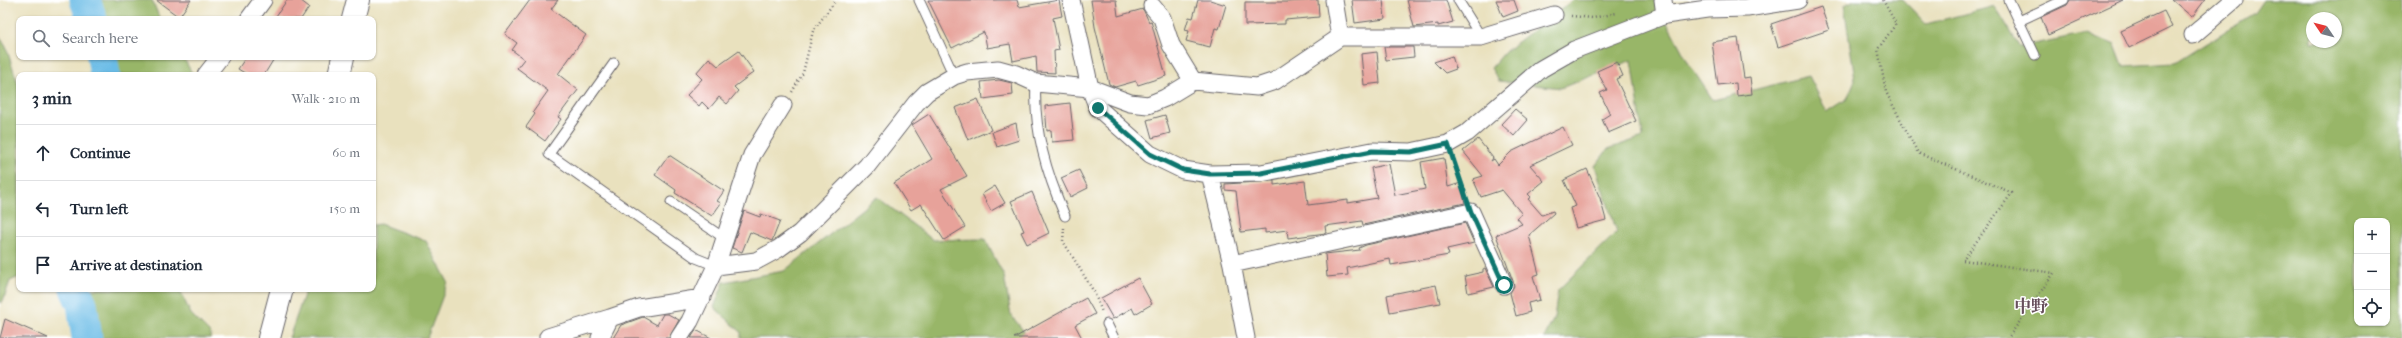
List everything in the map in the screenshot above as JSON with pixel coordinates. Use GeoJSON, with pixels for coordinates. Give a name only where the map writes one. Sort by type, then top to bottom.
{"type":"FeatureCollection","features":[{"type":"Feature","properties":{"kind":"highway"},"geometry":{"type":"LineString","coordinates":[[354,16],[358,0]]}},
{"type":"Feature","properties":{"kind":"highway"},"geometry":{"type":"LineString","coordinates":[[339,72],[342,60]]}},
{"type":"Feature","properties":{"kind":"highway"},"geometry":{"type":"LineString","coordinates":[[269,338],[281,292]]}},
{"type":"Feature","properties":{"kind":"street"},"geometry":{"type":"LineString","coordinates":[[251,16],[263,0]]}},
{"type":"Feature","properties":{"kind":"street"},"geometry":{"type":"LineString","coordinates":[[1071,0],[1090,88],[1098,108],[1150,154],[1183,170],[1210,174],[1261,173],[1372,151],[1411,152],[1448,144],[1467,133],[1541,70],[1574,50],[1664,8],[1747,8],[1798,0]]}},
{"type":"Feature","properties":{"kind":"street"},"geometry":{"type":"LineString","coordinates":[[1334,0],[1340,37]]}},
{"type":"Feature","properties":{"kind":"street"},"geometry":{"type":"LineString","coordinates":[[2193,35],[2234,0]]}},
{"type":"Feature","properties":{"kind":"street"},"geometry":{"type":"LineString","coordinates":[[1152,6],[1162,18],[1171,45],[1193,81]]}},
{"type":"Feature","properties":{"kind":"street"},"geometry":{"type":"LineString","coordinates":[[716,266],[756,261],[778,249],[800,233],[867,166],[927,92],[954,76],[973,71],[998,69],[1016,74],[1036,83],[1090,88],[1130,103],[1148,105],[1165,98],[1193,81],[1249,87],[1266,85],[1275,81],[1340,37],[1481,36],[1554,15]]}},
{"type":"Feature","properties":{"kind":"street"},"geometry":{"type":"LineString","coordinates":[[208,72],[218,60]]}},
{"type":"Feature","properties":{"kind":"street"},"geometry":{"type":"LineString","coordinates":[[679,338],[702,298],[716,266],[752,154],[783,105]]}},
{"type":"Feature","properties":{"kind":"street"},"geometry":{"type":"LineString","coordinates":[[1210,174],[1232,264],[1246,338]]}},
{"type":"Feature","properties":{"kind":"street"},"geometry":{"type":"LineString","coordinates":[[1232,264],[1471,212],[1504,285]]}},
{"type":"Feature","properties":{"kind":"street"},"geometry":{"type":"LineString","coordinates":[[548,337],[639,308],[702,298]]}},
{"type":"Feature","properties":{"kind":"street"},"geometry":{"type":"LineString","coordinates":[[600,338],[610,318]]}},
{"type":"Feature","properties":{"kind":"lane"},"geometry":{"type":"LineString","coordinates":[[919,0],[954,76]]}},
{"type":"Feature","properties":{"kind":"lane"},"geometry":{"type":"LineString","coordinates":[[1458,0],[1481,36]]}},
{"type":"Feature","properties":{"kind":"lane"},"geometry":{"type":"LineString","coordinates":[[2009,0],[2035,55]]}},
{"type":"Feature","properties":{"kind":"lane"},"geometry":{"type":"LineString","coordinates":[[2019,21],[2064,0]]}},
{"type":"Feature","properties":{"kind":"lane"},"geometry":{"type":"LineString","coordinates":[[614,63],[549,154],[696,258],[716,266]]}},
{"type":"Feature","properties":{"kind":"lane"},"geometry":{"type":"LineString","coordinates":[[1036,83],[1035,98],[1040,146],[1051,183],[1065,216]]}},
{"type":"Feature","properties":{"kind":"lane"},"geometry":{"type":"LineString","coordinates":[[671,202],[724,238]]}},
{"type":"Feature","properties":{"kind":"lane"},"geometry":{"type":"LineString","coordinates":[[1107,324],[1114,338]]}},
{"type":"Feature","properties":{"kind":"path"},"geometry":{"type":"LineString","coordinates":[[783,105],[803,73],[813,31],[836,0]]}},
{"type":"Feature","properties":{"kind":"path"},"geometry":{"type":"LineString","coordinates":[[1883,0],[1896,24],[1878,49],[1886,92],[1918,153],[2012,193],[1963,260],[2054,273],[2008,338]]}},
{"type":"Feature","properties":{"kind":"path"},"geometry":{"type":"LineString","coordinates":[[1554,15],[1593,18],[1622,13]]}},
{"type":"Feature","properties":{"kind":"path"},"geometry":{"type":"LineString","coordinates":[[1448,144],[1471,212]]}},
{"type":"Feature","properties":{"kind":"path"},"geometry":{"type":"LineString","coordinates":[[1065,216],[1063,241],[1094,292],[1107,324]]}},
{"type":"Feature","properties":{"kind":"green space"},"geometry":{"type":"Polygon","coordinates":[[[93,0],[152,0],[159,16],[98,16],[93,0]]]}},
{"type":"Feature","properties":{"kind":"green space"},"geometry":{"type":"Polygon","coordinates":[[[1573,0],[1655,0],[1689,64],[1713,100],[1809,76],[1827,112],[1847,99],[1855,80],[1844,5],[1855,0],[1903,0],[1926,24],[1995,6],[2020,47],[2087,33],[2115,45],[2123,66],[2175,63],[2254,13],[2263,0],[2402,0],[2402,338],[1544,338],[1554,318],[1558,290],[1617,232],[1595,166],[1608,149],[1643,137],[1632,60],[1561,88],[1499,81],[1491,68],[1506,51],[1573,0]]]}},
{"type":"Feature","properties":{"kind":"green space"},"geometry":{"type":"Polygon","coordinates":[[[0,37],[6,47],[16,78],[16,278],[10,281],[3,301],[0,303],[0,37]]]}},
{"type":"Feature","properties":{"kind":"green space"},"geometry":{"type":"Polygon","coordinates":[[[110,60],[185,60],[191,72],[113,72],[110,60]]]}},
{"type":"Feature","properties":{"kind":"green space"},"geometry":{"type":"Polygon","coordinates":[[[877,197],[933,240],[985,239],[1004,276],[1011,315],[1029,338],[741,338],[741,332],[714,307],[724,282],[784,271],[877,197]]]}},
{"type":"Feature","properties":{"kind":"green space"},"geometry":{"type":"Polygon","coordinates":[[[380,224],[426,241],[448,282],[427,338],[289,338],[305,292],[376,292],[376,225],[380,224]]]}},
{"type":"Feature","properties":{"kind":"green space"},"geometry":{"type":"Polygon","coordinates":[[[89,292],[180,292],[191,314],[211,334],[210,338],[98,338],[100,329],[89,292]]]}},
{"type":"Feature","properties":{"kind":"building"},"geometry":{"type":"Polygon","coordinates":[[[156,0],[191,0],[180,16],[156,0]]]}},
{"type":"Feature","properties":{"kind":"building"},"geometry":{"type":"Polygon","coordinates":[[[287,0],[300,0],[309,7],[303,16],[276,16],[287,0]]]}},
{"type":"Feature","properties":{"kind":"building"},"geometry":{"type":"Polygon","coordinates":[[[530,0],[558,0],[551,9],[586,35],[558,74],[578,90],[558,117],[561,119],[545,141],[526,127],[535,114],[533,112],[548,91],[517,68],[524,59],[512,50],[517,43],[505,34],[530,0]]]}},
{"type":"Feature","properties":{"kind":"building"},"geometry":{"type":"Polygon","coordinates":[[[928,0],[1017,0],[1019,7],[1059,0],[1062,16],[1053,18],[1059,50],[1054,51],[1055,73],[1037,72],[1036,56],[1013,61],[1010,44],[987,48],[984,32],[952,48],[928,0]]]}},
{"type":"Feature","properties":{"kind":"building"},"geometry":{"type":"Polygon","coordinates":[[[1091,0],[1116,0],[1118,16],[1143,9],[1149,22],[1151,21],[1166,76],[1138,85],[1136,81],[1115,87],[1109,84],[1095,27],[1091,0]]]}},
{"type":"Feature","properties":{"kind":"building"},"geometry":{"type":"Polygon","coordinates":[[[1198,0],[1210,0],[1226,5],[1219,29],[1215,28],[1210,47],[1186,41],[1189,31],[1185,30],[1189,17],[1193,18],[1198,0]]]}},
{"type":"Feature","properties":{"kind":"building"},"geometry":{"type":"Polygon","coordinates":[[[1318,0],[1319,17],[1285,20],[1285,24],[1245,25],[1245,2],[1318,0]]]}},
{"type":"Feature","properties":{"kind":"building"},"geometry":{"type":"Polygon","coordinates":[[[1352,0],[1383,0],[1385,19],[1355,23],[1352,0]]]}},
{"type":"Feature","properties":{"kind":"building"},"geometry":{"type":"Polygon","coordinates":[[[1407,0],[1446,0],[1453,22],[1438,26],[1438,24],[1414,27],[1407,0]]]}},
{"type":"Feature","properties":{"kind":"building"},"geometry":{"type":"Polygon","coordinates":[[[1496,0],[1514,0],[1518,11],[1503,17],[1496,0]]]}},
{"type":"Feature","properties":{"kind":"building"},"geometry":{"type":"Polygon","coordinates":[[[2070,0],[2123,0],[2048,35],[2041,17],[2067,5],[2070,0]]]}},
{"type":"Feature","properties":{"kind":"building"},"geometry":{"type":"Polygon","coordinates":[[[2172,0],[2205,0],[2192,17],[2172,0]]]}},
{"type":"Feature","properties":{"kind":"building"},"geometry":{"type":"Polygon","coordinates":[[[1821,7],[1829,30],[1778,47],[1771,24],[1821,7]]]}},
{"type":"Feature","properties":{"kind":"building"},"geometry":{"type":"Polygon","coordinates":[[[2164,11],[2172,27],[2129,48],[2121,31],[2164,11]]]}},
{"type":"Feature","properties":{"kind":"building"},"geometry":{"type":"Polygon","coordinates":[[[1738,38],[1744,78],[1750,77],[1752,94],[1737,96],[1736,83],[1718,85],[1712,42],[1738,38]]]}},
{"type":"Feature","properties":{"kind":"building"},"geometry":{"type":"Polygon","coordinates":[[[1384,47],[1413,47],[1414,57],[1386,60],[1384,47]]]}},
{"type":"Feature","properties":{"kind":"building"},"geometry":{"type":"Polygon","coordinates":[[[739,51],[754,72],[734,87],[738,91],[727,104],[719,97],[709,109],[702,102],[699,106],[687,95],[702,79],[696,73],[709,58],[718,66],[739,51]]]}},
{"type":"Feature","properties":{"kind":"building"},"geometry":{"type":"Polygon","coordinates":[[[1377,52],[1380,83],[1364,85],[1361,54],[1377,52]]]}},
{"type":"Feature","properties":{"kind":"building"},"geometry":{"type":"Polygon","coordinates":[[[1452,56],[1456,69],[1445,73],[1434,62],[1452,56]]]}},
{"type":"Feature","properties":{"kind":"building"},"geometry":{"type":"Polygon","coordinates":[[[244,60],[273,60],[266,72],[243,72],[238,69],[244,60]]]}},
{"type":"Feature","properties":{"kind":"building"},"geometry":{"type":"Polygon","coordinates":[[[1617,62],[1623,76],[1616,79],[1636,121],[1608,133],[1602,119],[1610,114],[1600,93],[1607,90],[1597,71],[1617,62]]]}},
{"type":"Feature","properties":{"kind":"building"},"geometry":{"type":"Polygon","coordinates":[[[999,80],[1012,83],[1013,95],[983,99],[981,82],[999,80]]]}},
{"type":"Feature","properties":{"kind":"building"},"geometry":{"type":"Polygon","coordinates":[[[978,99],[991,130],[968,140],[955,108],[978,99]]]}},
{"type":"Feature","properties":{"kind":"building"},"geometry":{"type":"Polygon","coordinates":[[[1070,103],[1074,140],[1052,142],[1051,130],[1047,131],[1045,106],[1070,103]]]}},
{"type":"Feature","properties":{"kind":"building"},"geometry":{"type":"Polygon","coordinates":[[[1515,109],[1528,120],[1514,136],[1501,124],[1515,109]]]}},
{"type":"Feature","properties":{"kind":"building"},"geometry":{"type":"Polygon","coordinates":[[[929,114],[967,176],[941,189],[965,227],[944,240],[921,204],[911,210],[894,183],[932,159],[912,125],[929,114]]]}},
{"type":"Feature","properties":{"kind":"building"},"geometry":{"type":"Polygon","coordinates":[[[1165,115],[1170,133],[1152,138],[1147,120],[1165,115]]]}},
{"type":"Feature","properties":{"kind":"building"},"geometry":{"type":"Polygon","coordinates":[[[1016,123],[1019,140],[997,147],[992,132],[1016,123]]]}},
{"type":"Feature","properties":{"kind":"building"},"geometry":{"type":"Polygon","coordinates":[[[1563,127],[1572,145],[1530,165],[1544,181],[1528,194],[1531,197],[1528,199],[1542,215],[1553,211],[1554,213],[1529,235],[1539,274],[1533,276],[1540,300],[1528,303],[1530,312],[1516,316],[1510,293],[1514,286],[1513,281],[1496,235],[1522,224],[1517,218],[1522,214],[1502,190],[1481,197],[1473,179],[1483,176],[1463,151],[1478,139],[1493,158],[1491,161],[1494,159],[1498,165],[1511,152],[1563,127]]]}},
{"type":"Feature","properties":{"kind":"building"},"geometry":{"type":"Polygon","coordinates":[[[669,155],[724,191],[717,201],[721,203],[712,216],[675,193],[676,190],[655,175],[669,155]]]}},
{"type":"Feature","properties":{"kind":"building"},"geometry":{"type":"Polygon","coordinates":[[[1444,158],[1448,187],[1461,183],[1465,203],[1363,225],[1362,221],[1325,226],[1326,233],[1288,238],[1287,230],[1265,233],[1265,229],[1241,232],[1236,191],[1225,190],[1225,184],[1274,181],[1274,185],[1305,181],[1308,205],[1348,200],[1348,203],[1377,198],[1371,168],[1389,164],[1395,195],[1425,189],[1421,162],[1444,158]]]}},
{"type":"Feature","properties":{"kind":"building"},"geometry":{"type":"Polygon","coordinates":[[[1587,169],[1600,198],[1606,220],[1576,228],[1570,208],[1576,206],[1564,180],[1587,169]]]}},
{"type":"Feature","properties":{"kind":"building"},"geometry":{"type":"Polygon","coordinates":[[[1079,170],[1088,188],[1070,197],[1061,178],[1079,170]]]}},
{"type":"Feature","properties":{"kind":"building"},"geometry":{"type":"Polygon","coordinates":[[[995,186],[1005,203],[991,211],[982,194],[995,186]]]}},
{"type":"Feature","properties":{"kind":"building"},"geometry":{"type":"Polygon","coordinates":[[[1032,192],[1049,233],[1027,244],[1021,232],[1024,231],[1011,201],[1032,192]]]}},
{"type":"Feature","properties":{"kind":"building"},"geometry":{"type":"Polygon","coordinates":[[[744,211],[760,217],[761,214],[780,221],[772,241],[750,232],[742,252],[732,248],[744,211]]]}},
{"type":"Feature","properties":{"kind":"building"},"geometry":{"type":"Polygon","coordinates":[[[1465,223],[1474,243],[1447,249],[1449,255],[1391,265],[1390,259],[1347,268],[1348,275],[1327,277],[1325,254],[1360,250],[1359,248],[1366,245],[1465,223]]]}},
{"type":"Feature","properties":{"kind":"building"},"geometry":{"type":"Polygon","coordinates":[[[1485,268],[1494,287],[1468,293],[1465,276],[1483,272],[1483,269],[1485,268]]]}},
{"type":"Feature","properties":{"kind":"building"},"geometry":{"type":"Polygon","coordinates":[[[1138,278],[1152,304],[1135,314],[1132,308],[1113,319],[1101,298],[1138,278]]]}},
{"type":"Feature","properties":{"kind":"building"},"geometry":{"type":"Polygon","coordinates":[[[1436,285],[1440,303],[1390,312],[1387,295],[1436,285]]]}},
{"type":"Feature","properties":{"kind":"building"},"geometry":{"type":"Polygon","coordinates":[[[1086,298],[1095,314],[1075,325],[1082,338],[1014,338],[1086,298]]]}},
{"type":"Feature","properties":{"kind":"building"},"geometry":{"type":"Polygon","coordinates":[[[663,314],[668,314],[679,320],[669,338],[613,338],[621,325],[643,317],[657,325],[663,314]]]}},
{"type":"Feature","properties":{"kind":"building"},"geometry":{"type":"Polygon","coordinates":[[[5,319],[48,338],[0,338],[5,319]]]}},
{"type":"Feature","properties":{"kind":"building"},"geometry":{"type":"Polygon","coordinates":[[[696,330],[711,338],[691,338],[696,330]]]}},
{"type":"Feature","properties":{"kind":"waterway"},"geometry":{"type":"LineString","coordinates":[[85,0],[91,16]]}},
{"type":"Feature","properties":{"kind":"waterway"},"geometry":{"type":"LineString","coordinates":[[102,60],[104,72]]}},
{"type":"Feature","properties":{"kind":"waterway"},"geometry":{"type":"LineString","coordinates":[[76,292],[82,304],[87,338]]}},
{"type":"Feature","properties":{"kind":"district","name":"中野"},"geometry":{"type":"Point","coordinates":[2031,306]}},
{"type":"Feature","properties":{"kind":"route"},"geometry":{"type":"LineString","coordinates":[[1098,108],[1150,154],[1164,163],[1183,170],[1210,174],[1261,173],[1372,151],[1411,152],[1427,150],[1448,144],[1471,212],[1504,285]]}}]}
